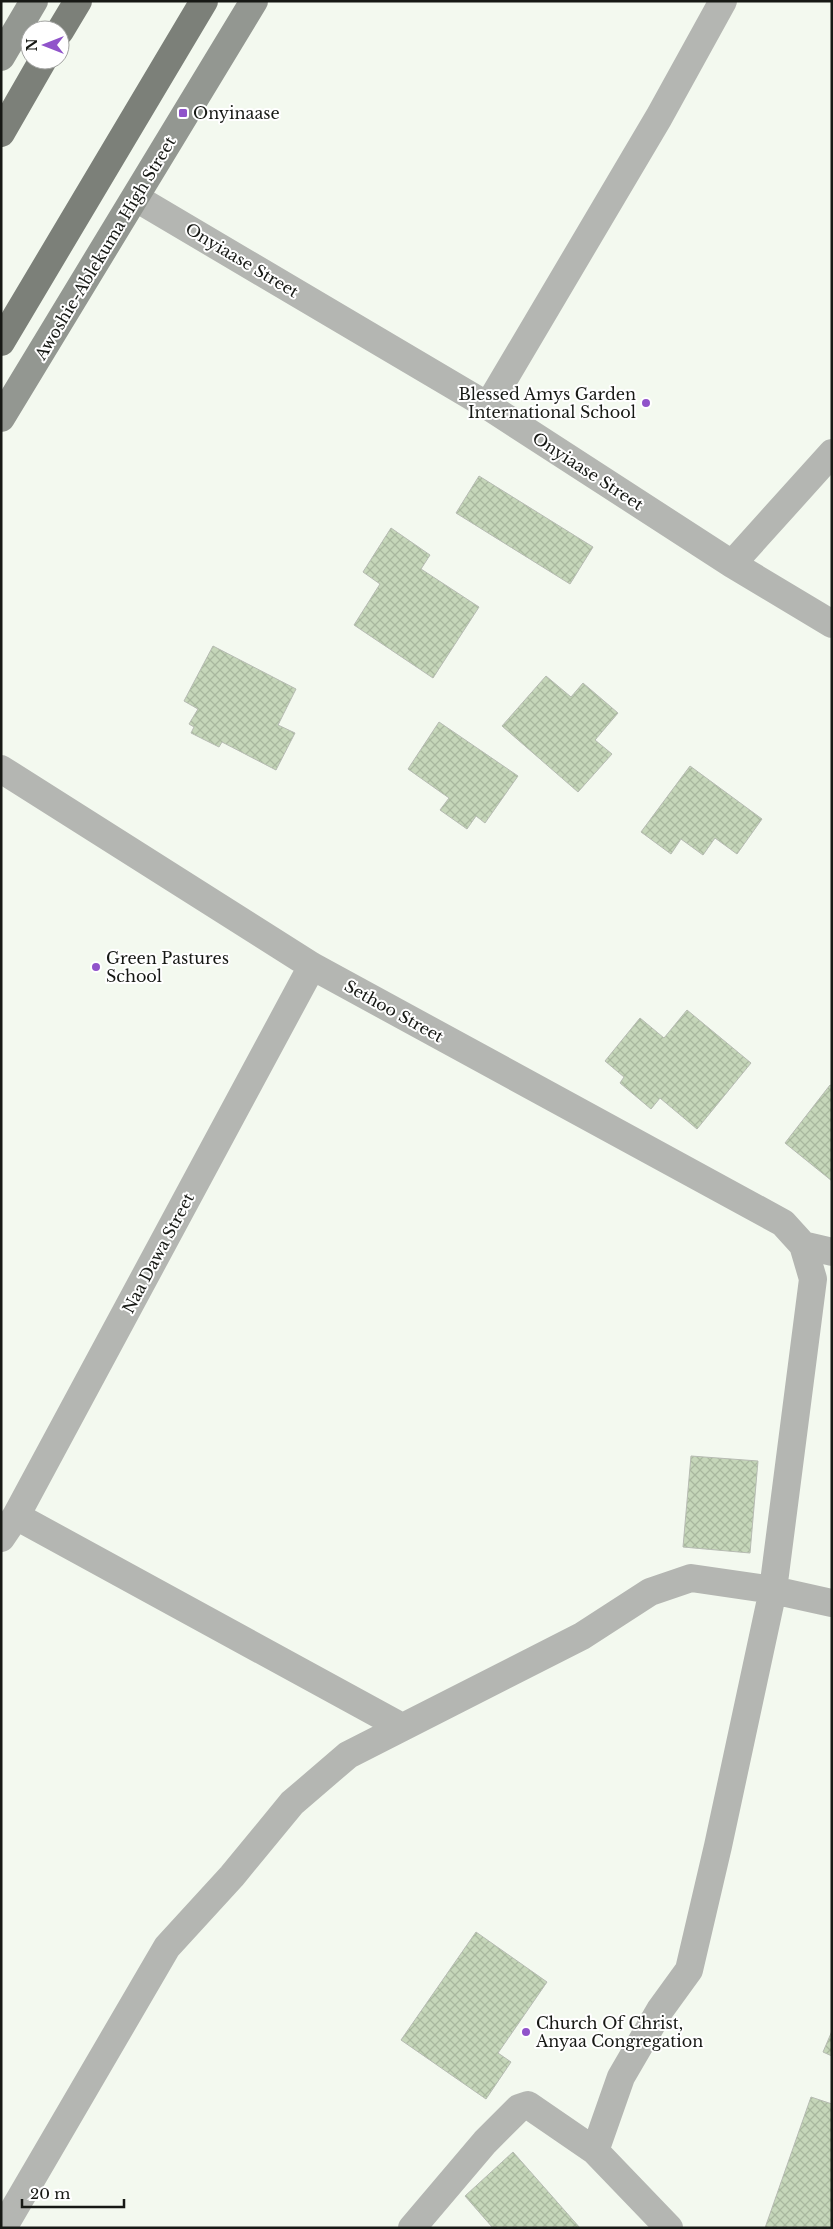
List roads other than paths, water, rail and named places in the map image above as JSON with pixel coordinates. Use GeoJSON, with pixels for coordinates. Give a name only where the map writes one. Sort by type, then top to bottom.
{"type":"FeatureCollection","features":[{"type":"Feature","properties":{"kind":"main road"},"geometry":{"type":"LineString","coordinates":[[67,20],[78,1]]}},
{"type":"Feature","properties":{"kind":"main road"},"geometry":{"type":"LineString","coordinates":[[1,342],[204,1]]}},
{"type":"Feature","properties":{"kind":"main road"},"geometry":{"type":"LineString","coordinates":[[1,133],[37,70]]}},
{"type":"Feature","properties":{"kind":"street"},"geometry":{"type":"LineString","coordinates":[[1,57],[34,1]]}},
{"type":"Feature","properties":{"kind":"street","name":"Awoshie-Ablekuma High Street"},"geometry":{"type":"LineString","coordinates":[[1,418],[254,1]]}},
{"type":"Feature","properties":{"kind":"street"},"geometry":{"type":"LineString","coordinates":[[488,406],[659,117],[723,1]]}},
{"type":"Feature","properties":{"kind":"street","name":"Onyiaase Street"},"geometry":{"type":"LineString","coordinates":[[136,198],[488,406],[732,564],[832,624]]}},
{"type":"Feature","properties":{"kind":"street"},"geometry":{"type":"LineString","coordinates":[[732,564],[832,452]]}},
{"type":"Feature","properties":{"kind":"street","name":"Sethoo Street"},"geometry":{"type":"LineString","coordinates":[[1,768],[312,966],[766,1213],[783,1223],[799,1241]]}},
{"type":"Feature","properties":{"kind":"street","name":"Naa Dawa Street"},"geometry":{"type":"LineString","coordinates":[[9,1527],[312,966]]}},
{"type":"Feature","properties":{"kind":"street"},"geometry":{"type":"LineString","coordinates":[[799,1241],[832,1252]]}},
{"type":"Feature","properties":{"kind":"street"},"geometry":{"type":"LineString","coordinates":[[596,2151],[621,2077],[660,2010],[689,1970],[718,1846],[773,1590],[814,1279],[799,1241]]}},
{"type":"Feature","properties":{"kind":"street"},"geometry":{"type":"LineString","coordinates":[[9,1527],[402,1728]]}},
{"type":"Feature","properties":{"kind":"street"},"geometry":{"type":"LineString","coordinates":[[3,2228],[167,1947],[232,1876],[292,1802],[348,1755],[582,1636],[650,1592],[691,1578],[773,1590],[832,1603]]}},
{"type":"Feature","properties":{"kind":"street"},"geometry":{"type":"LineString","coordinates":[[412,2228],[485,2142],[519,2108],[528,2105],[596,2151],[669,2228]]}},
{"type":"Feature","properties":{"kind":"place","name":"Onyinaase"},"geometry":{"type":"Point","coordinates":[183,113]}},
{"type":"Feature","properties":{"kind":"place","name":"Blessed Amys Garden International School"},"geometry":{"type":"Point","coordinates":[646,403]}},
{"type":"Feature","properties":{"kind":"place","name":"Green Pastures School"},"geometry":{"type":"Point","coordinates":[96,967]}},
{"type":"Feature","properties":{"kind":"place","name":"Church Of Christ, Anyaa Congregation"},"geometry":{"type":"Point","coordinates":[526,2032]}}]}
